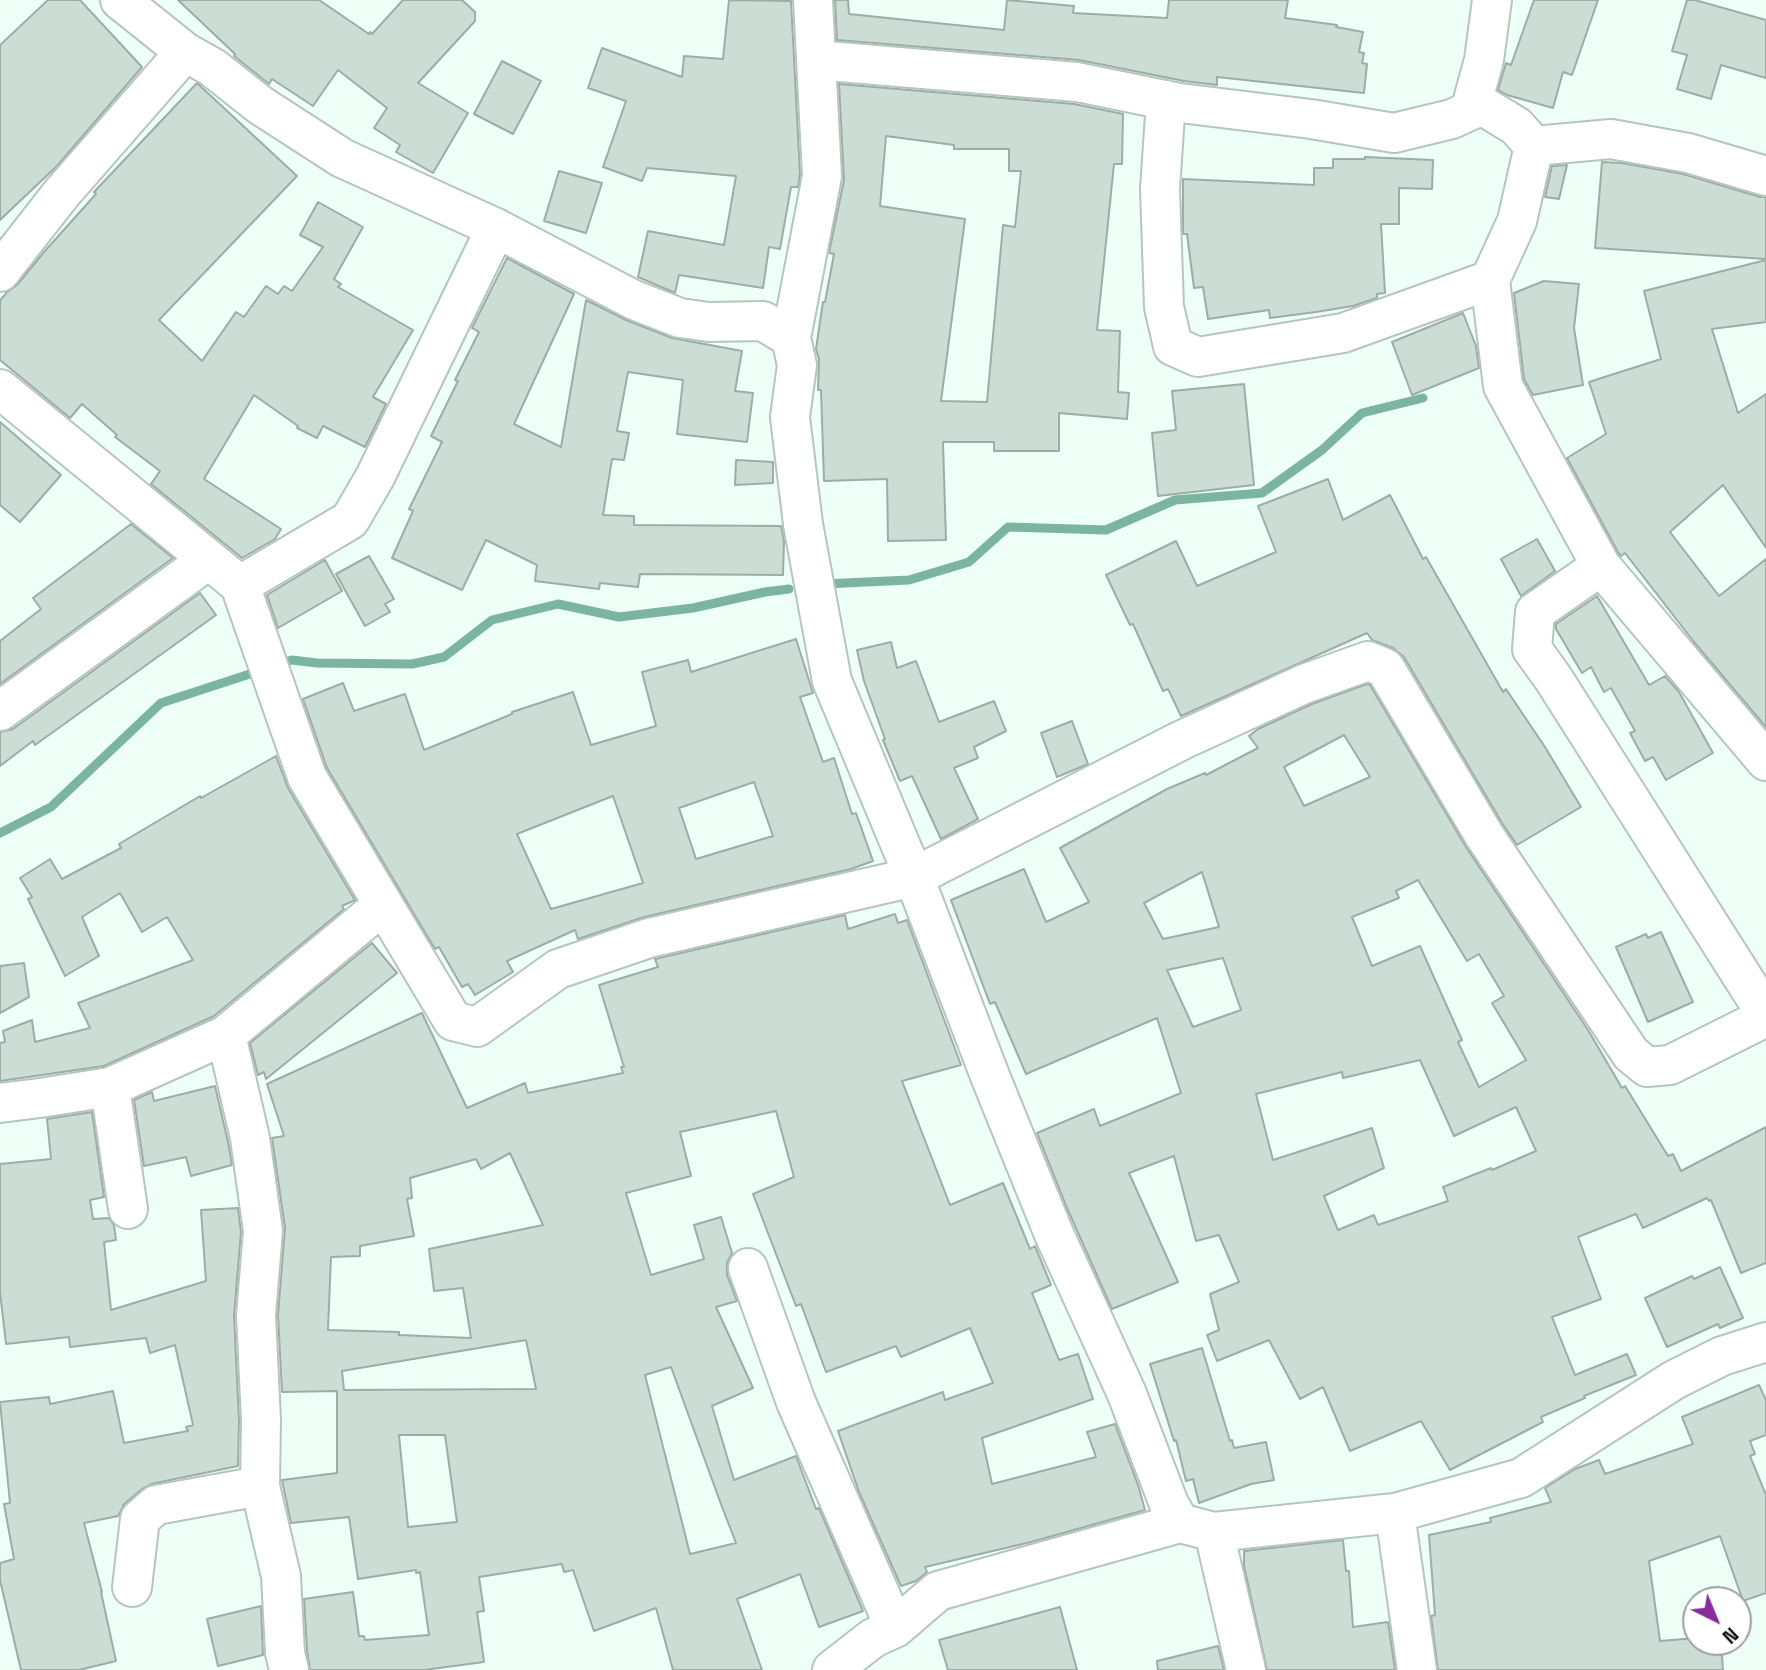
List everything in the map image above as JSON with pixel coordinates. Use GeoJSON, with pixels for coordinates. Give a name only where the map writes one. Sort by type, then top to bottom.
{"type":"FeatureCollection","features":[{"type":"Feature","properties":{"kind":"street"},"geometry":{"type":"LineString","coordinates":[[120,0],[185,52],[212,67],[260,105],[342,158],[496,228],[634,300],[680,318],[709,322],[763,321],[791,338]]}},
{"type":"Feature","properties":{"kind":"street"},"geometry":{"type":"LineString","coordinates":[[813,0],[822,176],[791,338],[797,365],[790,417],[803,524],[832,681],[914,877],[989,1076],[1054,1234],[1127,1394],[1169,1504],[1197,1527],[1246,1670]]}},
{"type":"Feature","properties":{"kind":"street"},"geometry":{"type":"LineString","coordinates":[[1492,0],[1484,60],[1473,100],[1516,126],[1534,146]]}},
{"type":"Feature","properties":{"kind":"street"},"geometry":{"type":"LineString","coordinates":[[0,272],[61,194],[185,52]]}},
{"type":"Feature","properties":{"kind":"street"},"geometry":{"type":"LineString","coordinates":[[816,60],[1077,82],[1166,100],[1394,133],[1452,119],[1480,106]]}},
{"type":"Feature","properties":{"kind":"street"},"geometry":{"type":"LineString","coordinates":[[1166,100],[1161,202],[1164,307],[1173,346],[1198,356],[1343,333],[1490,280]]}},
{"type":"Feature","properties":{"kind":"street"},"geometry":{"type":"LineString","coordinates":[[1534,146],[1611,139],[1688,153],[1766,176]]}},
{"type":"Feature","properties":{"kind":"street"},"geometry":{"type":"LineString","coordinates":[[1534,146],[1517,221],[1490,280],[1503,386],[1601,566],[1766,761]]}},
{"type":"Feature","properties":{"kind":"street"},"geometry":{"type":"LineString","coordinates":[[240,585],[350,520],[381,466],[496,228]]}},
{"type":"Feature","properties":{"kind":"street"},"geometry":{"type":"LineString","coordinates":[[0,389],[240,585],[307,777],[453,1021],[477,1027],[558,969],[649,938],[914,877],[1182,740],[1304,684],[1368,661],[1385,668],[1484,835],[1631,1054],[1647,1067],[1670,1065],[1766,1015],[1532,649],[1535,612],[1601,566]]}},
{"type":"Feature","properties":{"kind":"street"},"geometry":{"type":"LineString","coordinates":[[0,711],[208,560]]}},
{"type":"Feature","properties":{"kind":"street"},"geometry":{"type":"LineString","coordinates":[[0,1103],[110,1087],[226,1035],[383,905]]}},
{"type":"Feature","properties":{"kind":"street"},"geometry":{"type":"LineString","coordinates":[[226,1035],[250,1138],[262,1231],[256,1315],[261,1420],[260,1486],[281,1576],[285,1653],[289,1670]]}},
{"type":"Feature","properties":{"kind":"street"},"geometry":{"type":"LineString","coordinates":[[110,1087],[128,1209]]}},
{"type":"Feature","properties":{"kind":"street"},"geometry":{"type":"LineString","coordinates":[[748,1268],[884,1646]]}},
{"type":"Feature","properties":{"kind":"street"},"geometry":{"type":"LineString","coordinates":[[832,1670],[884,1646],[938,1591],[1197,1527],[1395,1513],[1521,1478],[1674,1380],[1722,1356],[1766,1342]]}},
{"type":"Feature","properties":{"kind":"street"},"geometry":{"type":"LineString","coordinates":[[132,1587],[140,1519],[156,1505],[260,1486]]}},
{"type":"Feature","properties":{"kind":"street"},"geometry":{"type":"LineString","coordinates":[[1395,1513],[1417,1670]]}},
{"type":"Feature","properties":{"kind":"building"},"geometry":{"type":"Polygon","coordinates":[[[48,0],[80,0],[142,67],[57,166],[0,220],[0,45],[48,0]]]}},
{"type":"Feature","properties":{"kind":"building"},"geometry":{"type":"Polygon","coordinates":[[[178,0],[319,0],[372,34],[403,0],[462,0],[475,12],[475,21],[418,83],[468,113],[433,173],[396,152],[400,145],[374,128],[387,108],[338,70],[313,106],[272,79],[269,84],[234,56],[235,54],[178,0]]]}},
{"type":"Feature","properties":{"kind":"building"},"geometry":{"type":"Polygon","coordinates":[[[729,0],[791,1],[800,174],[798,187],[791,187],[780,249],[769,247],[763,288],[679,275],[675,293],[638,277],[648,231],[724,245],[736,176],[647,168],[642,181],[603,167],[626,101],[588,88],[602,48],[682,77],[684,56],[723,59],[729,0]]]}},
{"type":"Feature","properties":{"kind":"building"},"geometry":{"type":"Polygon","coordinates":[[[835,0],[848,0],[849,14],[1004,30],[1007,0],[1074,6],[1073,13],[1167,18],[1169,0],[1288,0],[1285,18],[1337,25],[1336,27],[1363,32],[1359,52],[1364,53],[1362,63],[1367,64],[1364,93],[1217,77],[1217,85],[1079,60],[837,40],[835,0]]]}},
{"type":"Feature","properties":{"kind":"building"},"geometry":{"type":"Polygon","coordinates":[[[1534,0],[1598,0],[1572,75],[1563,72],[1553,108],[1498,90],[1506,63],[1511,65],[1534,0]]]}},
{"type":"Feature","properties":{"kind":"building"},"geometry":{"type":"Polygon","coordinates":[[[1687,0],[1766,20],[1766,78],[1721,65],[1711,99],[1677,89],[1687,55],[1672,51],[1687,0]]]}},
{"type":"Feature","properties":{"kind":"building"},"geometry":{"type":"Polygon","coordinates":[[[502,61],[541,81],[513,134],[474,114],[502,61]]]}},
{"type":"Feature","properties":{"kind":"building"},"geometry":{"type":"Polygon","coordinates":[[[197,83],[297,176],[159,320],[202,361],[236,312],[244,317],[266,286],[278,294],[284,286],[292,291],[323,247],[300,235],[318,202],[363,227],[334,279],[341,284],[338,287],[413,330],[373,397],[386,404],[365,447],[323,426],[317,438],[297,428],[298,426],[254,395],[204,479],[281,529],[275,539],[242,558],[151,484],[160,471],[115,437],[117,435],[82,404],[70,418],[0,360],[0,301],[96,194],[94,192],[197,83]]]}},
{"type":"Feature","properties":{"kind":"building"},"geometry":{"type":"Polygon","coordinates":[[[839,84],[1074,104],[1123,114],[1122,164],[1114,164],[1097,330],[1120,331],[1118,392],[1129,393],[1127,419],[1059,413],[1059,451],[994,451],[994,442],[943,442],[946,540],[888,541],[887,479],[824,481],[821,390],[818,390],[819,359],[816,349],[834,254],[829,253],[844,180],[839,84]],[[886,136],[880,206],[965,219],[941,401],[987,402],[1003,225],[1015,227],[1021,171],[1009,171],[1009,149],[954,149],[954,145],[886,136]]]}},
{"type":"Feature","properties":{"kind":"building"},"geometry":{"type":"Polygon","coordinates":[[[1365,157],[1433,160],[1432,189],[1399,188],[1399,224],[1381,224],[1385,293],[1353,306],[1316,312],[1270,318],[1269,310],[1208,319],[1203,287],[1194,288],[1187,234],[1183,234],[1183,179],[1314,185],[1314,168],[1333,168],[1333,159],[1365,157]]]}},
{"type":"Feature","properties":{"kind":"building"},"geometry":{"type":"Polygon","coordinates":[[[1602,162],[1683,174],[1766,197],[1766,259],[1595,248],[1602,162]]]}},
{"type":"Feature","properties":{"kind":"building"},"geometry":{"type":"Polygon","coordinates":[[[1567,165],[1559,199],[1545,197],[1552,166],[1567,165]]]}},
{"type":"Feature","properties":{"kind":"building"},"geometry":{"type":"Polygon","coordinates":[[[559,171],[602,183],[586,233],[544,221],[559,171]]]}},
{"type":"Feature","properties":{"kind":"building"},"geometry":{"type":"Polygon","coordinates":[[[507,258],[574,294],[514,424],[561,447],[586,300],[626,320],[672,338],[742,351],[735,391],[753,393],[747,442],[677,434],[683,380],[628,372],[617,431],[629,433],[624,460],[612,459],[603,515],[634,516],[634,525],[781,526],[784,541],[783,575],[640,574],[638,587],[600,583],[599,589],[535,581],[537,565],[486,540],[462,590],[392,558],[413,511],[409,509],[442,442],[431,436],[479,332],[472,328],[507,258]]]}},
{"type":"Feature","properties":{"kind":"building"},"geometry":{"type":"Polygon","coordinates":[[[1766,260],[1766,322],[1712,329],[1738,413],[1766,394],[1766,548],[1723,485],[1670,532],[1719,596],[1766,559],[1766,727],[1694,642],[1625,553],[1621,556],[1619,554],[1567,458],[1606,434],[1589,382],[1661,359],[1644,291],[1766,260]]]}},
{"type":"Feature","properties":{"kind":"building"},"geometry":{"type":"Polygon","coordinates":[[[1544,281],[1579,284],[1574,328],[1583,385],[1533,395],[1524,379],[1514,293],[1544,281]]]}},
{"type":"Feature","properties":{"kind":"building"},"geometry":{"type":"Polygon","coordinates":[[[1463,313],[1476,346],[1479,368],[1412,395],[1392,342],[1463,313]]]}},
{"type":"Feature","properties":{"kind":"building"},"geometry":{"type":"Polygon","coordinates":[[[1244,384],[1254,485],[1158,496],[1152,433],[1176,430],[1172,391],[1244,384]]]}},
{"type":"Feature","properties":{"kind":"building"},"geometry":{"type":"Polygon","coordinates":[[[0,422],[61,475],[20,522],[0,505],[0,422]]]}},
{"type":"Feature","properties":{"kind":"building"},"geometry":{"type":"Polygon","coordinates":[[[736,460],[773,462],[773,483],[735,485],[736,460]]]}},
{"type":"Feature","properties":{"kind":"building"},"geometry":{"type":"Polygon","coordinates":[[[1328,479],[1343,520],[1390,495],[1423,559],[1426,557],[1503,692],[1506,689],[1581,807],[1517,845],[1404,657],[1393,648],[1372,640],[1367,633],[1181,716],[1168,689],[1163,691],[1133,624],[1130,625],[1106,575],[1176,541],[1197,586],[1276,552],[1258,506],[1328,479]]]}},
{"type":"Feature","properties":{"kind":"building"},"geometry":{"type":"Polygon","coordinates":[[[131,524],[173,558],[0,684],[0,641],[41,609],[33,598],[131,524]]]}},
{"type":"Feature","properties":{"kind":"building"},"geometry":{"type":"Polygon","coordinates":[[[1537,539],[1555,571],[1521,596],[1501,559],[1537,539]]]}},
{"type":"Feature","properties":{"kind":"building"},"geometry":{"type":"Polygon","coordinates":[[[369,556],[394,599],[385,604],[390,612],[365,626],[336,574],[369,556]]]}},
{"type":"Feature","properties":{"kind":"building"},"geometry":{"type":"Polygon","coordinates":[[[325,560],[342,591],[278,628],[267,595],[325,560]]]}},
{"type":"Feature","properties":{"kind":"building"},"geometry":{"type":"Polygon","coordinates":[[[200,593],[216,615],[35,745],[33,741],[0,766],[0,732],[13,729],[200,593]]]}},
{"type":"Feature","properties":{"kind":"building"},"geometry":{"type":"Polygon","coordinates":[[[1597,596],[1649,685],[1665,676],[1679,692],[1713,753],[1666,780],[1653,757],[1645,761],[1630,733],[1635,731],[1611,688],[1604,692],[1591,667],[1582,673],[1556,629],[1556,624],[1597,596]]]}},
{"type":"Feature","properties":{"kind":"building"},"geometry":{"type":"Polygon","coordinates":[[[796,639],[813,693],[800,697],[823,762],[834,758],[852,814],[856,813],[873,861],[851,869],[644,917],[578,939],[575,930],[507,961],[513,972],[475,995],[468,984],[462,987],[439,947],[435,949],[327,768],[303,699],[343,683],[354,711],[405,694],[424,750],[512,712],[573,692],[591,745],[656,726],[642,672],[688,660],[691,672],[796,639]],[[754,782],[679,808],[696,859],[773,836],[754,782]],[[613,796],[517,834],[551,909],[643,883],[613,796]]]}},
{"type":"Feature","properties":{"kind":"building"},"geometry":{"type":"Polygon","coordinates":[[[891,642],[897,668],[916,661],[939,722],[994,701],[1006,731],[974,747],[978,758],[954,768],[978,819],[941,839],[912,776],[900,781],[883,740],[885,739],[864,681],[857,650],[891,642]]]}},
{"type":"Feature","properties":{"kind":"building"},"geometry":{"type":"Polygon","coordinates":[[[1370,685],[1466,847],[1588,1030],[1622,1088],[1625,1086],[1668,1156],[1673,1154],[1681,1171],[1766,1127],[1766,1263],[1741,1273],[1711,1200],[1707,1198],[1643,1228],[1636,1214],[1578,1237],[1601,1299],[1552,1317],[1575,1375],[1627,1354],[1636,1375],[1541,1417],[1543,1422],[1450,1470],[1421,1421],[1350,1451],[1323,1387],[1300,1399],[1269,1340],[1217,1361],[1207,1335],[1219,1330],[1210,1294],[1239,1282],[1219,1235],[1196,1241],[1174,1156],[1129,1173],[1178,1282],[1112,1309],[1037,1133],[1094,1109],[1100,1126],[1181,1093],[1157,1018],[1026,1074],[995,1002],[990,1004],[951,900],[1024,869],[1046,922],[1089,902],[1060,848],[1167,789],[1205,773],[1206,775],[1258,748],[1249,736],[1258,729],[1312,704],[1370,685]],[[1344,735],[1284,767],[1304,806],[1370,777],[1344,735]],[[1202,872],[1144,903],[1163,939],[1219,927],[1202,872]],[[1418,880],[1396,891],[1399,898],[1352,917],[1372,966],[1420,946],[1462,1040],[1458,1042],[1479,1087],[1526,1060],[1492,1003],[1504,996],[1479,954],[1467,961],[1418,880]],[[1223,958],[1167,970],[1193,1027],[1241,1010],[1223,958]],[[1420,1060],[1343,1078],[1342,1072],[1256,1094],[1273,1160],[1372,1128],[1384,1168],[1324,1196],[1338,1230],[1374,1215],[1378,1225],[1448,1201],[1443,1187],[1536,1151],[1516,1107],[1454,1136],[1420,1060]]]}},
{"type":"Feature","properties":{"kind":"building"},"geometry":{"type":"Polygon","coordinates":[[[1072,721],[1088,764],[1057,777],[1041,733],[1072,721]]]}},
{"type":"Feature","properties":{"kind":"building"},"geometry":{"type":"Polygon","coordinates":[[[276,756],[288,788],[355,900],[342,906],[344,909],[214,1016],[104,1066],[0,1081],[0,1043],[5,1042],[3,1031],[32,1020],[35,1042],[90,1028],[78,1003],[193,960],[167,917],[142,932],[120,893],[82,917],[99,956],[65,976],[28,899],[32,897],[20,878],[50,859],[62,879],[121,848],[119,844],[200,796],[201,798],[276,756]]]}},
{"type":"Feature","properties":{"kind":"building"},"geometry":{"type":"Polygon","coordinates":[[[895,914],[898,923],[907,920],[961,1065],[902,1081],[950,1205],[1003,1183],[1030,1249],[1035,1246],[1051,1285],[1032,1293],[1059,1360],[1078,1354],[1093,1399],[982,1438],[992,1484],[1096,1457],[1087,1432],[1115,1424],[1145,1510],[1031,1542],[925,1567],[927,1572],[916,1581],[901,1586],[859,1492],[838,1431],[943,1392],[945,1400],[993,1383],[970,1328],[901,1357],[896,1346],[826,1372],[801,1304],[796,1306],[753,1194],[794,1177],[776,1111],[680,1132],[691,1176],[626,1193],[651,1275],[704,1259],[694,1225],[721,1217],[732,1253],[727,1263],[727,1275],[737,1301],[716,1307],[753,1388],[712,1406],[734,1480],[796,1456],[816,1509],[819,1508],[863,1611],[819,1627],[800,1574],[737,1599],[762,1670],[673,1670],[656,1608],[594,1631],[573,1570],[564,1572],[562,1564],[479,1577],[484,1611],[477,1612],[484,1662],[424,1670],[310,1670],[304,1599],[353,1592],[359,1636],[364,1636],[365,1640],[429,1635],[420,1572],[416,1573],[416,1570],[358,1579],[349,1517],[291,1523],[282,1480],[337,1473],[337,1391],[282,1392],[278,1315],[285,1228],[272,1138],[284,1136],[267,1084],[422,1013],[467,1108],[525,1083],[528,1093],[623,1073],[621,1067],[624,1067],[599,985],[658,967],[655,959],[845,915],[848,929],[895,914]],[[510,1153],[481,1169],[476,1159],[410,1178],[412,1198],[407,1199],[414,1236],[360,1246],[360,1256],[331,1257],[328,1330],[471,1338],[463,1288],[434,1291],[429,1249],[543,1225],[510,1153]],[[526,1340],[342,1371],[344,1390],[536,1389],[526,1340]],[[671,1367],[645,1375],[690,1554],[736,1543],[671,1367]],[[399,1435],[408,1527],[457,1522],[445,1435],[399,1435]]]}},
{"type":"Feature","properties":{"kind":"building"},"geometry":{"type":"Polygon","coordinates":[[[1661,932],[1693,1002],[1648,1022],[1616,947],[1646,934],[1648,938],[1661,932]]]}},
{"type":"Feature","properties":{"kind":"building"},"geometry":{"type":"Polygon","coordinates":[[[372,943],[397,973],[266,1079],[264,1072],[258,1075],[250,1043],[372,943]]]}},
{"type":"Feature","properties":{"kind":"building"},"geometry":{"type":"Polygon","coordinates":[[[24,963],[29,997],[0,1013],[0,966],[24,963]]]}},
{"type":"Feature","properties":{"kind":"building"},"geometry":{"type":"Polygon","coordinates":[[[215,1086],[232,1165],[191,1176],[186,1157],[144,1166],[134,1100],[152,1092],[154,1101],[215,1086]]]}},
{"type":"Feature","properties":{"kind":"building"},"geometry":{"type":"Polygon","coordinates":[[[92,1112],[104,1197],[90,1200],[93,1219],[109,1218],[114,1225],[116,1240],[104,1242],[111,1310],[206,1281],[201,1210],[238,1208],[241,1232],[234,1316],[239,1420],[238,1466],[151,1484],[123,1505],[118,1516],[84,1523],[116,1661],[79,1670],[21,1670],[0,1580],[0,1563],[14,1559],[4,1504],[10,1503],[0,1402],[49,1397],[50,1404],[113,1391],[124,1443],[188,1431],[186,1427],[193,1425],[175,1345],[150,1353],[146,1338],[70,1347],[69,1337],[6,1344],[0,1292],[0,1164],[51,1159],[47,1119],[92,1112]]]}},
{"type":"Feature","properties":{"kind":"building"},"geometry":{"type":"Polygon","coordinates":[[[1720,1267],[1743,1318],[1720,1328],[1718,1324],[1667,1347],[1645,1298],[1692,1276],[1694,1279],[1720,1267]]]}},
{"type":"Feature","properties":{"kind":"building"},"geometry":{"type":"Polygon","coordinates":[[[1202,1348],[1230,1441],[1232,1440],[1234,1448],[1266,1442],[1274,1480],[1251,1484],[1199,1503],[1193,1479],[1186,1481],[1176,1440],[1174,1441],[1150,1364],[1202,1348]]]}},
{"type":"Feature","properties":{"kind":"building"},"geometry":{"type":"Polygon","coordinates":[[[1759,1385],[1766,1400],[1766,1435],[1750,1441],[1755,1454],[1750,1456],[1766,1495],[1766,1593],[1752,1598],[1752,1586],[1738,1586],[1720,1536],[1649,1561],[1660,1641],[1682,1639],[1682,1656],[1722,1656],[1723,1670],[1438,1670],[1431,1616],[1435,1615],[1429,1535],[1491,1522],[1490,1518],[1551,1502],[1545,1488],[1575,1469],[1599,1460],[1605,1474],[1693,1444],[1682,1417],[1759,1385]]]}},
{"type":"Feature","properties":{"kind":"building"},"geometry":{"type":"Polygon","coordinates":[[[1343,1540],[1346,1571],[1349,1571],[1353,1627],[1388,1622],[1395,1670],[1267,1670],[1244,1566],[1244,1551],[1343,1540]]]}},
{"type":"Feature","properties":{"kind":"building"},"geometry":{"type":"Polygon","coordinates":[[[261,1606],[263,1655],[218,1666],[207,1619],[261,1606]]]}},
{"type":"Feature","properties":{"kind":"building"},"geometry":{"type":"Polygon","coordinates":[[[1060,1607],[1077,1670],[948,1670],[939,1640],[1060,1607]]]}},
{"type":"Feature","properties":{"kind":"building"},"geometry":{"type":"Polygon","coordinates":[[[1218,1646],[1224,1670],[1158,1670],[1157,1661],[1218,1646]]]}},
{"type":"Feature","properties":{"kind":"waterway"},"geometry":{"type":"LineString","coordinates":[[824,584],[909,580],[969,562],[1008,527],[1106,530],[1175,500],[1262,493],[1322,450],[1362,413],[1423,398]]}},
{"type":"Feature","properties":{"kind":"waterway"},"geometry":{"type":"LineString","coordinates":[[279,664],[292,660],[317,663],[412,664],[444,657],[492,620],[558,604],[619,617],[693,608],[789,589]]}},
{"type":"Feature","properties":{"kind":"waterway"},"geometry":{"type":"LineString","coordinates":[[0,833],[51,807],[161,703],[262,670]]}}]}
